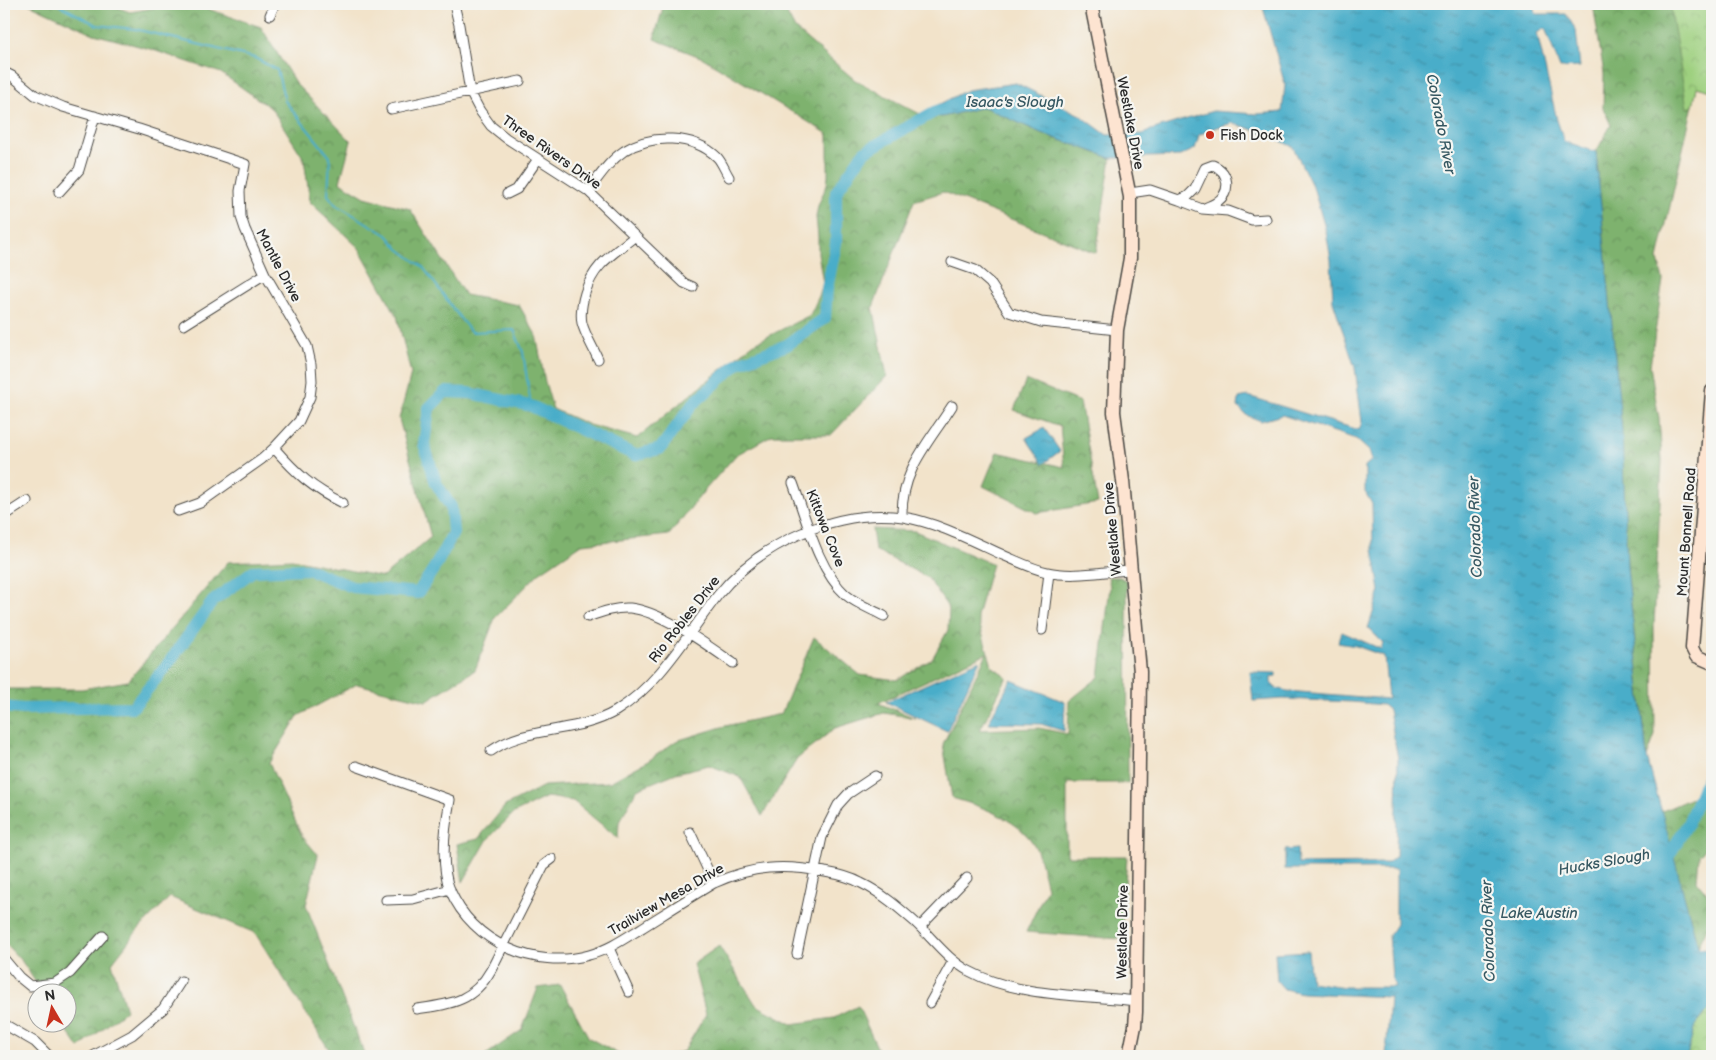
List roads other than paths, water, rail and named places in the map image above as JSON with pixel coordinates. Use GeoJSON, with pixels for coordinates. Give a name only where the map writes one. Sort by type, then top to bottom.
{"type":"FeatureCollection","features":[{"type":"Feature","properties":{"kind":"street"},"geometry":{"type":"LineString","coordinates":[[270,16],[275,4]]}},
{"type":"Feature","properties":{"kind":"street","name":"Three Rivers Drive"},"geometry":{"type":"LineString","coordinates":[[454,4],[470,92],[491,126],[588,191],[684,283],[694,287]]}},
{"type":"Feature","properties":{"kind":"street","name":"Westlake Drive"},"geometry":{"type":"LineString","coordinates":[[1091,4],[1130,193],[1130,258],[1117,330],[1114,412],[1123,481],[1140,672],[1136,1001],[1131,1054]]}},
{"type":"Feature","properties":{"kind":"street","name":"Mantle Drive"},"geometry":{"type":"LineString","coordinates":[[4,72],[12,76],[35,95],[63,107],[245,164],[240,191],[241,217],[244,229],[265,274],[303,338],[310,355],[312,364],[310,397],[298,421],[274,448],[250,469],[200,504],[178,511]]}},
{"type":"Feature","properties":{"kind":"street"},"geometry":{"type":"LineString","coordinates":[[391,109],[520,81]]}},
{"type":"Feature","properties":{"kind":"street"},"geometry":{"type":"LineString","coordinates":[[60,192],[79,170],[96,116]]}},
{"type":"Feature","properties":{"kind":"street"},"geometry":{"type":"LineString","coordinates":[[588,191],[613,160],[624,151],[638,145],[668,138],[697,144],[707,150],[718,158],[728,177]]}},
{"type":"Feature","properties":{"kind":"street"},"geometry":{"type":"LineString","coordinates":[[507,194],[517,189],[538,159]]}},
{"type":"Feature","properties":{"kind":"street"},"geometry":{"type":"LineString","coordinates":[[1179,200],[1188,196],[1195,189],[1206,168],[1213,165],[1220,168],[1225,175],[1227,189],[1219,201],[1202,209]]}},
{"type":"Feature","properties":{"kind":"street"},"geometry":{"type":"LineString","coordinates":[[1130,193],[1150,190],[1202,209],[1228,211],[1252,220],[1266,220]]}},
{"type":"Feature","properties":{"kind":"street"},"geometry":{"type":"LineString","coordinates":[[598,358],[583,325],[581,315],[582,302],[590,278],[600,265],[634,237]]}},
{"type":"Feature","properties":{"kind":"street"},"geometry":{"type":"LineString","coordinates":[[952,262],[975,270],[990,283],[1009,312],[1041,322],[1117,330]]}},
{"type":"Feature","properties":{"kind":"street"},"geometry":{"type":"LineString","coordinates":[[184,325],[265,274]]}},
{"type":"Feature","properties":{"kind":"street","name":"Mount Bonnell Road"},"geometry":{"type":"LineString","coordinates":[[1712,391],[1707,509],[1692,648],[1696,656],[1712,663]]}},
{"type":"Feature","properties":{"kind":"street"},"geometry":{"type":"LineString","coordinates":[[902,517],[903,493],[910,471],[952,406]]}},
{"type":"Feature","properties":{"kind":"street"},"geometry":{"type":"LineString","coordinates":[[274,448],[308,483],[343,504]]}},
{"type":"Feature","properties":{"kind":"street","name":"Kittowa Cove"},"geometry":{"type":"LineString","coordinates":[[793,483],[823,565],[838,587],[858,603],[884,616]]}},
{"type":"Feature","properties":{"kind":"street"},"geometry":{"type":"LineString","coordinates":[[4,516],[27,501]]}},
{"type":"Feature","properties":{"kind":"street","name":"Rio Robles Drive"},"geometry":{"type":"LineString","coordinates":[[491,751],[523,737],[581,723],[615,712],[637,696],[660,672],[720,593],[744,569],[774,547],[810,530],[832,523],[878,516],[902,517],[948,530],[1049,573],[1092,573],[1130,570]]}},
{"type":"Feature","properties":{"kind":"street"},"geometry":{"type":"LineString","coordinates":[[1042,630],[1049,573]]}},
{"type":"Feature","properties":{"kind":"street"},"geometry":{"type":"LineString","coordinates":[[588,616],[613,609],[635,609],[656,616],[689,633],[733,662]]}},
{"type":"Feature","properties":{"kind":"street","name":"Trailview Mesa Drive"},"geometry":{"type":"LineString","coordinates":[[356,766],[450,800],[444,843],[446,870],[450,889],[464,912],[476,925],[502,946],[529,956],[549,960],[564,960],[590,955],[609,948],[714,883],[744,872],[763,868],[797,868],[815,870],[860,882],[888,900],[920,927],[953,961],[970,972],[1030,991],[1136,1001]]}},
{"type":"Feature","properties":{"kind":"street"},"geometry":{"type":"LineString","coordinates":[[797,954],[822,837],[838,805],[848,794],[875,776]]}},
{"type":"Feature","properties":{"kind":"street"},"geometry":{"type":"LineString","coordinates":[[690,832],[714,883]]}},
{"type":"Feature","properties":{"kind":"street"},"geometry":{"type":"LineString","coordinates":[[418,1008],[451,1004],[472,994],[488,977],[544,865],[552,859]]}},
{"type":"Feature","properties":{"kind":"street"},"geometry":{"type":"LineString","coordinates":[[920,927],[967,878]]}},
{"type":"Feature","properties":{"kind":"street"},"geometry":{"type":"LineString","coordinates":[[386,900],[413,899],[450,889]]}},
{"type":"Feature","properties":{"kind":"street"},"geometry":{"type":"LineString","coordinates":[[4,959],[19,977],[30,986],[55,983],[70,973],[103,936]]}},
{"type":"Feature","properties":{"kind":"street"},"geometry":{"type":"LineString","coordinates":[[609,948],[629,992]]}},
{"type":"Feature","properties":{"kind":"street"},"geometry":{"type":"LineString","coordinates":[[930,1003],[953,961]]}},
{"type":"Feature","properties":{"kind":"street"},"geometry":{"type":"LineString","coordinates":[[93,1056],[132,1035],[163,1009],[181,981]]}},
{"type":"Feature","properties":{"kind":"street"},"geometry":{"type":"LineString","coordinates":[[4,1024],[35,1042],[49,1056]]}},
{"type":"Feature","properties":{"kind":"water","name":"Lake Austin"},"geometry":{"type":"Polygon","coordinates":[[[1262,4],[1534,4],[1536,14],[1566,14],[1576,30],[1580,67],[1560,68],[1545,28],[1537,33],[1557,120],[1564,141],[1596,152],[1622,431],[1627,567],[1647,757],[1698,947],[1712,950],[1712,1005],[1694,1028],[1687,1056],[1386,1056],[1390,997],[1302,993],[1284,989],[1277,981],[1275,953],[1308,951],[1311,982],[1345,987],[1395,987],[1392,978],[1389,935],[1396,924],[1396,869],[1285,869],[1285,850],[1297,849],[1298,864],[1388,863],[1396,856],[1398,759],[1389,710],[1383,705],[1352,702],[1283,699],[1253,701],[1250,672],[1276,673],[1276,676],[1271,677],[1271,683],[1276,688],[1287,691],[1388,699],[1384,656],[1356,646],[1338,643],[1342,632],[1381,649],[1383,643],[1368,628],[1380,591],[1373,549],[1372,504],[1365,492],[1365,466],[1372,460],[1369,451],[1356,439],[1282,415],[1261,421],[1246,415],[1238,407],[1239,398],[1248,396],[1359,430],[1362,422],[1355,368],[1333,301],[1331,260],[1326,232],[1314,190],[1293,147],[1269,135],[1233,123],[1214,128],[1199,135],[1195,149],[1180,156],[1111,158],[1041,133],[984,107],[942,117],[920,114],[967,90],[1016,83],[1080,115],[1107,135],[1144,134],[1151,130],[1213,111],[1257,114],[1282,112],[1285,85],[1262,4]]]}},
{"type":"Feature","properties":{"kind":"water"},"geometry":{"type":"Polygon","coordinates":[[[1044,428],[1060,451],[1043,464],[1026,438],[1044,428]]]}},
{"type":"Feature","properties":{"kind":"water"},"geometry":{"type":"Polygon","coordinates":[[[980,660],[947,731],[886,702],[980,660]]]}},
{"type":"Feature","properties":{"kind":"water"},"geometry":{"type":"Polygon","coordinates":[[[1011,680],[1065,702],[1064,731],[1041,724],[988,723],[1011,680]]]}},
{"type":"Feature","properties":{"kind":"waterway"},"geometry":{"type":"LineString","coordinates":[[57,4],[97,25],[135,29],[255,58],[277,70],[285,101],[330,157],[328,195],[335,204],[387,235],[399,249],[423,267],[471,332],[514,330],[523,352],[531,406]]}},
{"type":"Feature","properties":{"kind":"waterway"},"geometry":{"type":"LineString","coordinates":[[4,707],[23,709],[133,707],[165,668],[213,601],[253,571],[308,569],[352,587],[418,593],[453,533],[451,507],[436,483],[424,444],[429,408],[445,392],[469,393],[531,406],[635,455],[660,449],[693,404],[738,363],[787,345],[825,318],[827,289],[836,243],[836,192],[864,152],[934,112],[943,109]]}},
{"type":"Feature","properties":{"kind":"waterway","name":"Hucks Slough"},"geometry":{"type":"LineString","coordinates":[[1663,866],[1688,823],[1712,771]]}},
{"type":"Feature","properties":{"kind":"place","name":"Fish Dock"},"geometry":{"type":"Point","coordinates":[1210,135]}},
{"type":"Feature","properties":{"kind":"water label","name":"Isaac's Slough"},"geometry":{"type":"Point","coordinates":[1015,102]}},
{"type":"Feature","properties":{"kind":"water label","name":"Colorado River"},"geometry":{"type":"Point","coordinates":[1441,124]}},
{"type":"Feature","properties":{"kind":"water label","name":"Colorado River"},"geometry":{"type":"Point","coordinates":[1475,527]}},
{"type":"Feature","properties":{"kind":"water label","name":"Colorado River"},"geometry":{"type":"Point","coordinates":[1488,931]}}]}
